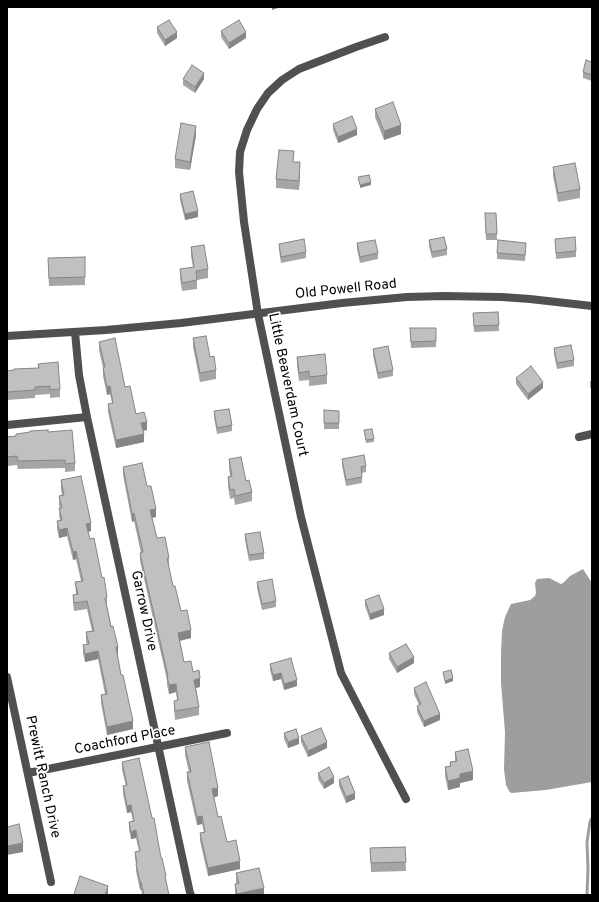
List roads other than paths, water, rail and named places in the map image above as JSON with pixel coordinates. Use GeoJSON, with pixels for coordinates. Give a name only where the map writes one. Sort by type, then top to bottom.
{"type":"FeatureCollection","features":[{"type":"Feature","properties":{"kind":"street","name":"Little Beaverdam Court"},"geometry":{"type":"LineString","coordinates":[[385,37],[299,69],[282,80],[268,93],[257,109],[247,130],[240,152],[239,172],[244,222],[258,314],[301,516],[340,673],[406,799]]}},
{"type":"Feature","properties":{"kind":"street","name":"Old Powell Road"},"geometry":{"type":"LineString","coordinates":[[7,336],[106,330],[181,323],[374,299],[472,296],[523,298],[592,306]]}},
{"type":"Feature","properties":{"kind":"street","name":"Garrow Drive"},"geometry":{"type":"LineString","coordinates":[[75,332],[79,375],[87,417],[192,895]]}},
{"type":"Feature","properties":{"kind":"street"},"geometry":{"type":"LineString","coordinates":[[7,425],[87,417]]}},
{"type":"Feature","properties":{"kind":"street"},"geometry":{"type":"LineString","coordinates":[[579,437],[592,434]]}},
{"type":"Feature","properties":{"kind":"street","name":"Prewitt Ranch Drive"},"geometry":{"type":"LineString","coordinates":[[7,677],[51,882]]}},
{"type":"Feature","properties":{"kind":"street","name":"Coachford Place"},"geometry":{"type":"LineString","coordinates":[[28,773],[227,733]]}},
{"type":"Feature","properties":{"kind":"waterway"},"geometry":{"type":"LineString","coordinates":[[587,895],[587,842],[592,818]]}}]}
